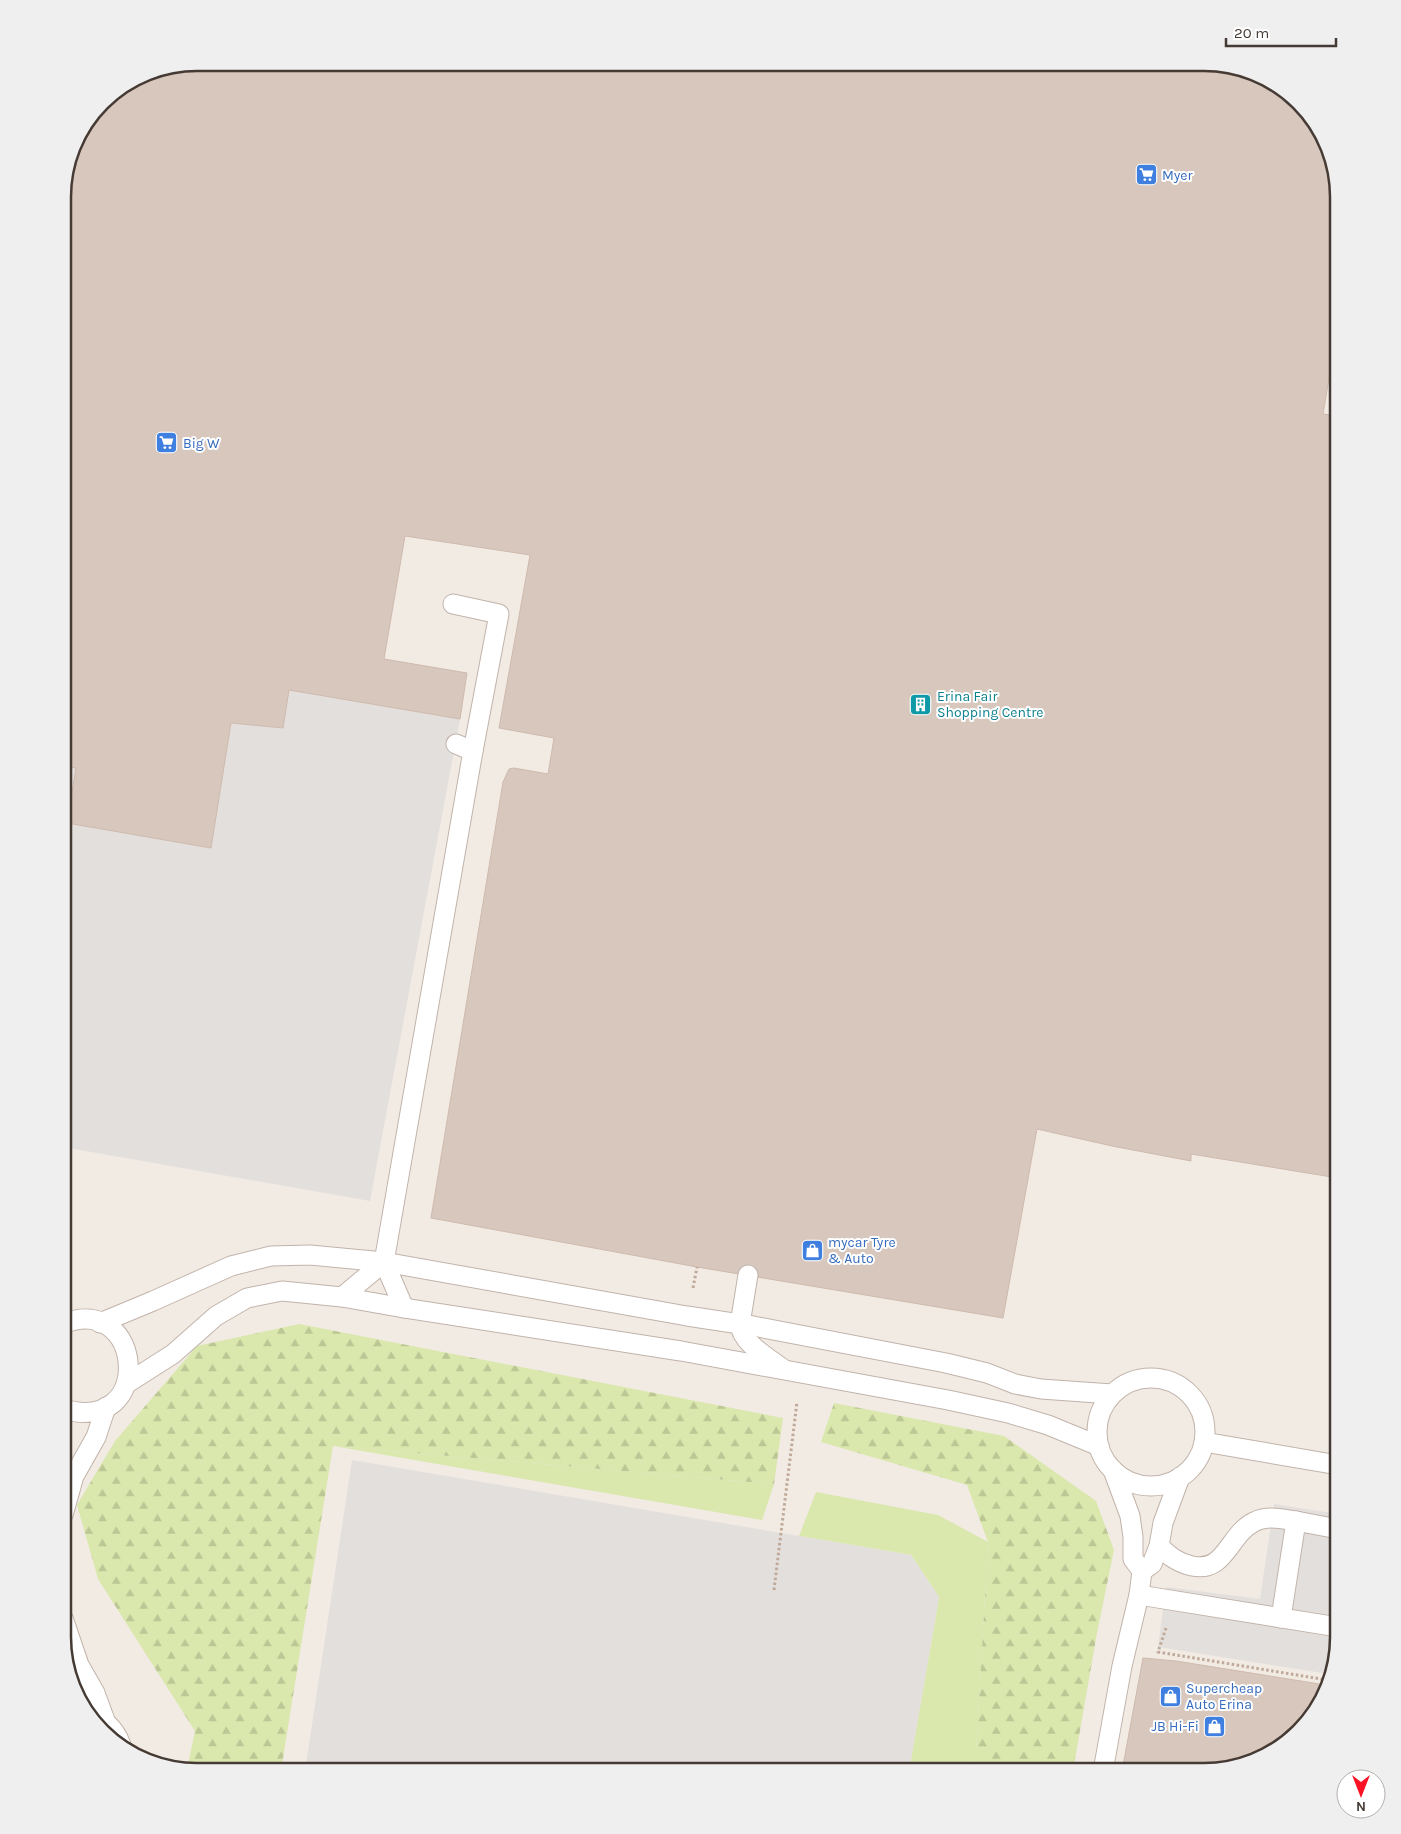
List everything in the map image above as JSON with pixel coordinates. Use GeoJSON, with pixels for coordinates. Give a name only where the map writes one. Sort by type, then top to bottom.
{"type":"FeatureCollection","features":[{"type":"Feature","properties":{"kind":"lane"},"geometry":{"type":"LineString","coordinates":[[404,1308],[384,1262],[465,747],[500,614],[453,604]]}},
{"type":"Feature","properties":{"kind":"lane"},"geometry":{"type":"LineString","coordinates":[[100,1322],[153,1301],[231,1266],[271,1256],[310,1255],[384,1262],[740,1324],[946,1363],[987,1373],[1016,1384],[1041,1389],[1112,1394]]}},
{"type":"Feature","properties":{"kind":"lane"},"geometry":{"type":"LineString","coordinates":[[342,1297],[384,1262]]}},
{"type":"Feature","properties":{"kind":"lane"},"geometry":{"type":"LineString","coordinates":[[748,1276],[740,1332],[746,1340],[786,1371]]}},
{"type":"Feature","properties":{"kind":"lane"},"geometry":{"type":"LineString","coordinates":[[126,1384],[173,1354],[216,1316],[247,1298],[282,1291],[342,1297],[680,1351],[948,1400],[1008,1413],[1048,1425],[1099,1446]]}},
{"type":"Feature","properties":{"kind":"lane"},"geometry":{"type":"LineString","coordinates":[[71,1321],[100,1322],[113,1330],[122,1341],[128,1355],[130,1370],[126,1384],[118,1398],[106,1407],[92,1412],[71,1411]]}},
{"type":"Feature","properties":{"kind":"lane"},"geometry":{"type":"LineString","coordinates":[[1143,1379],[1160,1379],[1176,1384],[1190,1395],[1200,1409],[1205,1425],[1204,1442],[1199,1456],[1191,1468],[1180,1477],[1163,1485],[1145,1485],[1128,1480],[1113,1470],[1104,1459],[1097,1433],[1104,1405],[1112,1394],[1126,1384],[1143,1379]]}},
{"type":"Feature","properties":{"kind":"lane"},"geometry":{"type":"LineString","coordinates":[[71,1486],[74,1476],[96,1437],[106,1407]]}},
{"type":"Feature","properties":{"kind":"lane"},"geometry":{"type":"LineString","coordinates":[[1204,1442],[1330,1464]]}},
{"type":"Feature","properties":{"kind":"lane"},"geometry":{"type":"LineString","coordinates":[[1105,1763],[1122,1666],[1139,1595],[1142,1571],[1133,1559],[1134,1537],[1130,1516],[1113,1470]]}},
{"type":"Feature","properties":{"kind":"lane"},"geometry":{"type":"LineString","coordinates":[[1142,1571],[1152,1564],[1159,1546],[1163,1523],[1180,1477]]}},
{"type":"Feature","properties":{"kind":"lane"},"geometry":{"type":"LineString","coordinates":[[1159,1546],[1170,1558],[1187,1565],[1202,1568],[1216,1562],[1239,1534],[1254,1522],[1270,1518],[1330,1527]]}},
{"type":"Feature","properties":{"kind":"lane"},"geometry":{"type":"LineString","coordinates":[[1281,1618],[1296,1521]]}},
{"type":"Feature","properties":{"kind":"lane"},"geometry":{"type":"LineString","coordinates":[[1139,1595],[1330,1626]]}},
{"type":"Feature","properties":{"kind":"lane"},"geometry":{"type":"LineString","coordinates":[[71,1644],[79,1665],[95,1693],[106,1723]]}},
{"type":"Feature","properties":{"kind":"lane"},"geometry":{"type":"LineString","coordinates":[[103,1721],[111,1729]]}},
{"type":"Feature","properties":{"kind":"path"},"geometry":{"type":"LineString","coordinates":[[693,1289],[697,1267]]}},
{"type":"Feature","properties":{"kind":"path"},"geometry":{"type":"LineString","coordinates":[[774,1590],[797,1399]]}},
{"type":"Feature","properties":{"kind":"path"},"geometry":{"type":"LineString","coordinates":[[1174,1601],[1158,1652],[1322,1679]]}},
{"type":"Feature","properties":{"kind":"green space"},"geometry":{"type":"Polygon","coordinates":[[[299,1324],[783,1418],[774,1484],[333,1446],[282,1763],[188,1762],[195,1731],[98,1579],[77,1505],[115,1441],[197,1346],[299,1324]]]}},
{"type":"Feature","properties":{"kind":"green space"},"geometry":{"type":"Polygon","coordinates":[[[834,1403],[1004,1436],[1096,1501],[1114,1550],[1097,1633],[1074,1763],[975,1763],[988,1542],[967,1485],[821,1442],[834,1403]]]}},
{"type":"Feature","properties":{"kind":"green space"},"geometry":{"type":"Polygon","coordinates":[[[333,1446],[774,1484],[762,1520],[333,1446]]]}},
{"type":"Feature","properties":{"kind":"green space"},"geometry":{"type":"Polygon","coordinates":[[[816,1492],[938,1515],[988,1542],[975,1763],[910,1763],[939,1597],[911,1555],[799,1536],[816,1492]]]}},
{"type":"Feature","properties":{"kind":"shaded area"},"geometry":{"type":"Polygon","coordinates":[[[289,690],[460,719],[370,1201],[71,1148],[72,824],[210,848],[231,723],[283,728],[289,690]]]}},
{"type":"Feature","properties":{"kind":"shaded area"},"geometry":{"type":"Polygon","coordinates":[[[72,767],[76,768],[72,795],[72,767]]]}},
{"type":"Feature","properties":{"kind":"shaded area"},"geometry":{"type":"Polygon","coordinates":[[[352,1460],[911,1555],[939,1597],[910,1763],[306,1763],[352,1460]]]}},
{"type":"Feature","properties":{"kind":"shaded area"},"geometry":{"type":"Polygon","coordinates":[[[1274,1504],[1330,1513],[1330,1637],[1329,1653],[1324,1673],[1158,1647],[1166,1587],[1260,1599],[1274,1504]]]}},
{"type":"Feature","properties":{"kind":"building","name":"Erina Fair Shopping Centre"},"geometry":{"type":"Polygon","coordinates":[[[189,72],[1212,72],[1244,78],[1260,84],[1281,97],[1299,114],[1317,141],[1329,181],[1330,197],[1330,372],[1323,414],[1330,415],[1330,1177],[1191,1154],[1191,1161],[1037,1129],[1003,1318],[697,1267],[431,1218],[503,782],[509,769],[514,768],[548,774],[554,738],[499,728],[530,555],[405,536],[384,659],[467,673],[460,719],[289,690],[283,728],[231,723],[211,848],[72,824],[72,795],[76,768],[72,767],[72,181],[84,141],[97,120],[114,102],[141,84],[173,74],[189,72]]]}},
{"type":"Feature","properties":{"kind":"building","name":"JB Hi-Fi"},"geometry":{"type":"Polygon","coordinates":[[[1143,1658],[1176,1661],[1320,1684],[1304,1714],[1281,1737],[1260,1750],[1220,1762],[1123,1763],[1143,1658]]]}},
{"type":"Feature","properties":{"kind":"place","name":"Myer"},"geometry":{"type":"Point","coordinates":[1146,175]}},
{"type":"Feature","properties":{"kind":"place","name":"Big W"},"geometry":{"type":"Point","coordinates":[167,443]}},
{"type":"Feature","properties":{"kind":"place","name":"Erina Fair Shopping Centre"},"geometry":{"type":"Point","coordinates":[921,704]}},
{"type":"Feature","properties":{"kind":"place","name":"mycar Tyre & Auto"},"geometry":{"type":"Point","coordinates":[812,1250]}},
{"type":"Feature","properties":{"kind":"place","name":"Supercheap Auto Erina"},"geometry":{"type":"Point","coordinates":[1170,1696]}},
{"type":"Feature","properties":{"kind":"place","name":"JB Hi-Fi"},"geometry":{"type":"Point","coordinates":[1215,1726]}}]}
